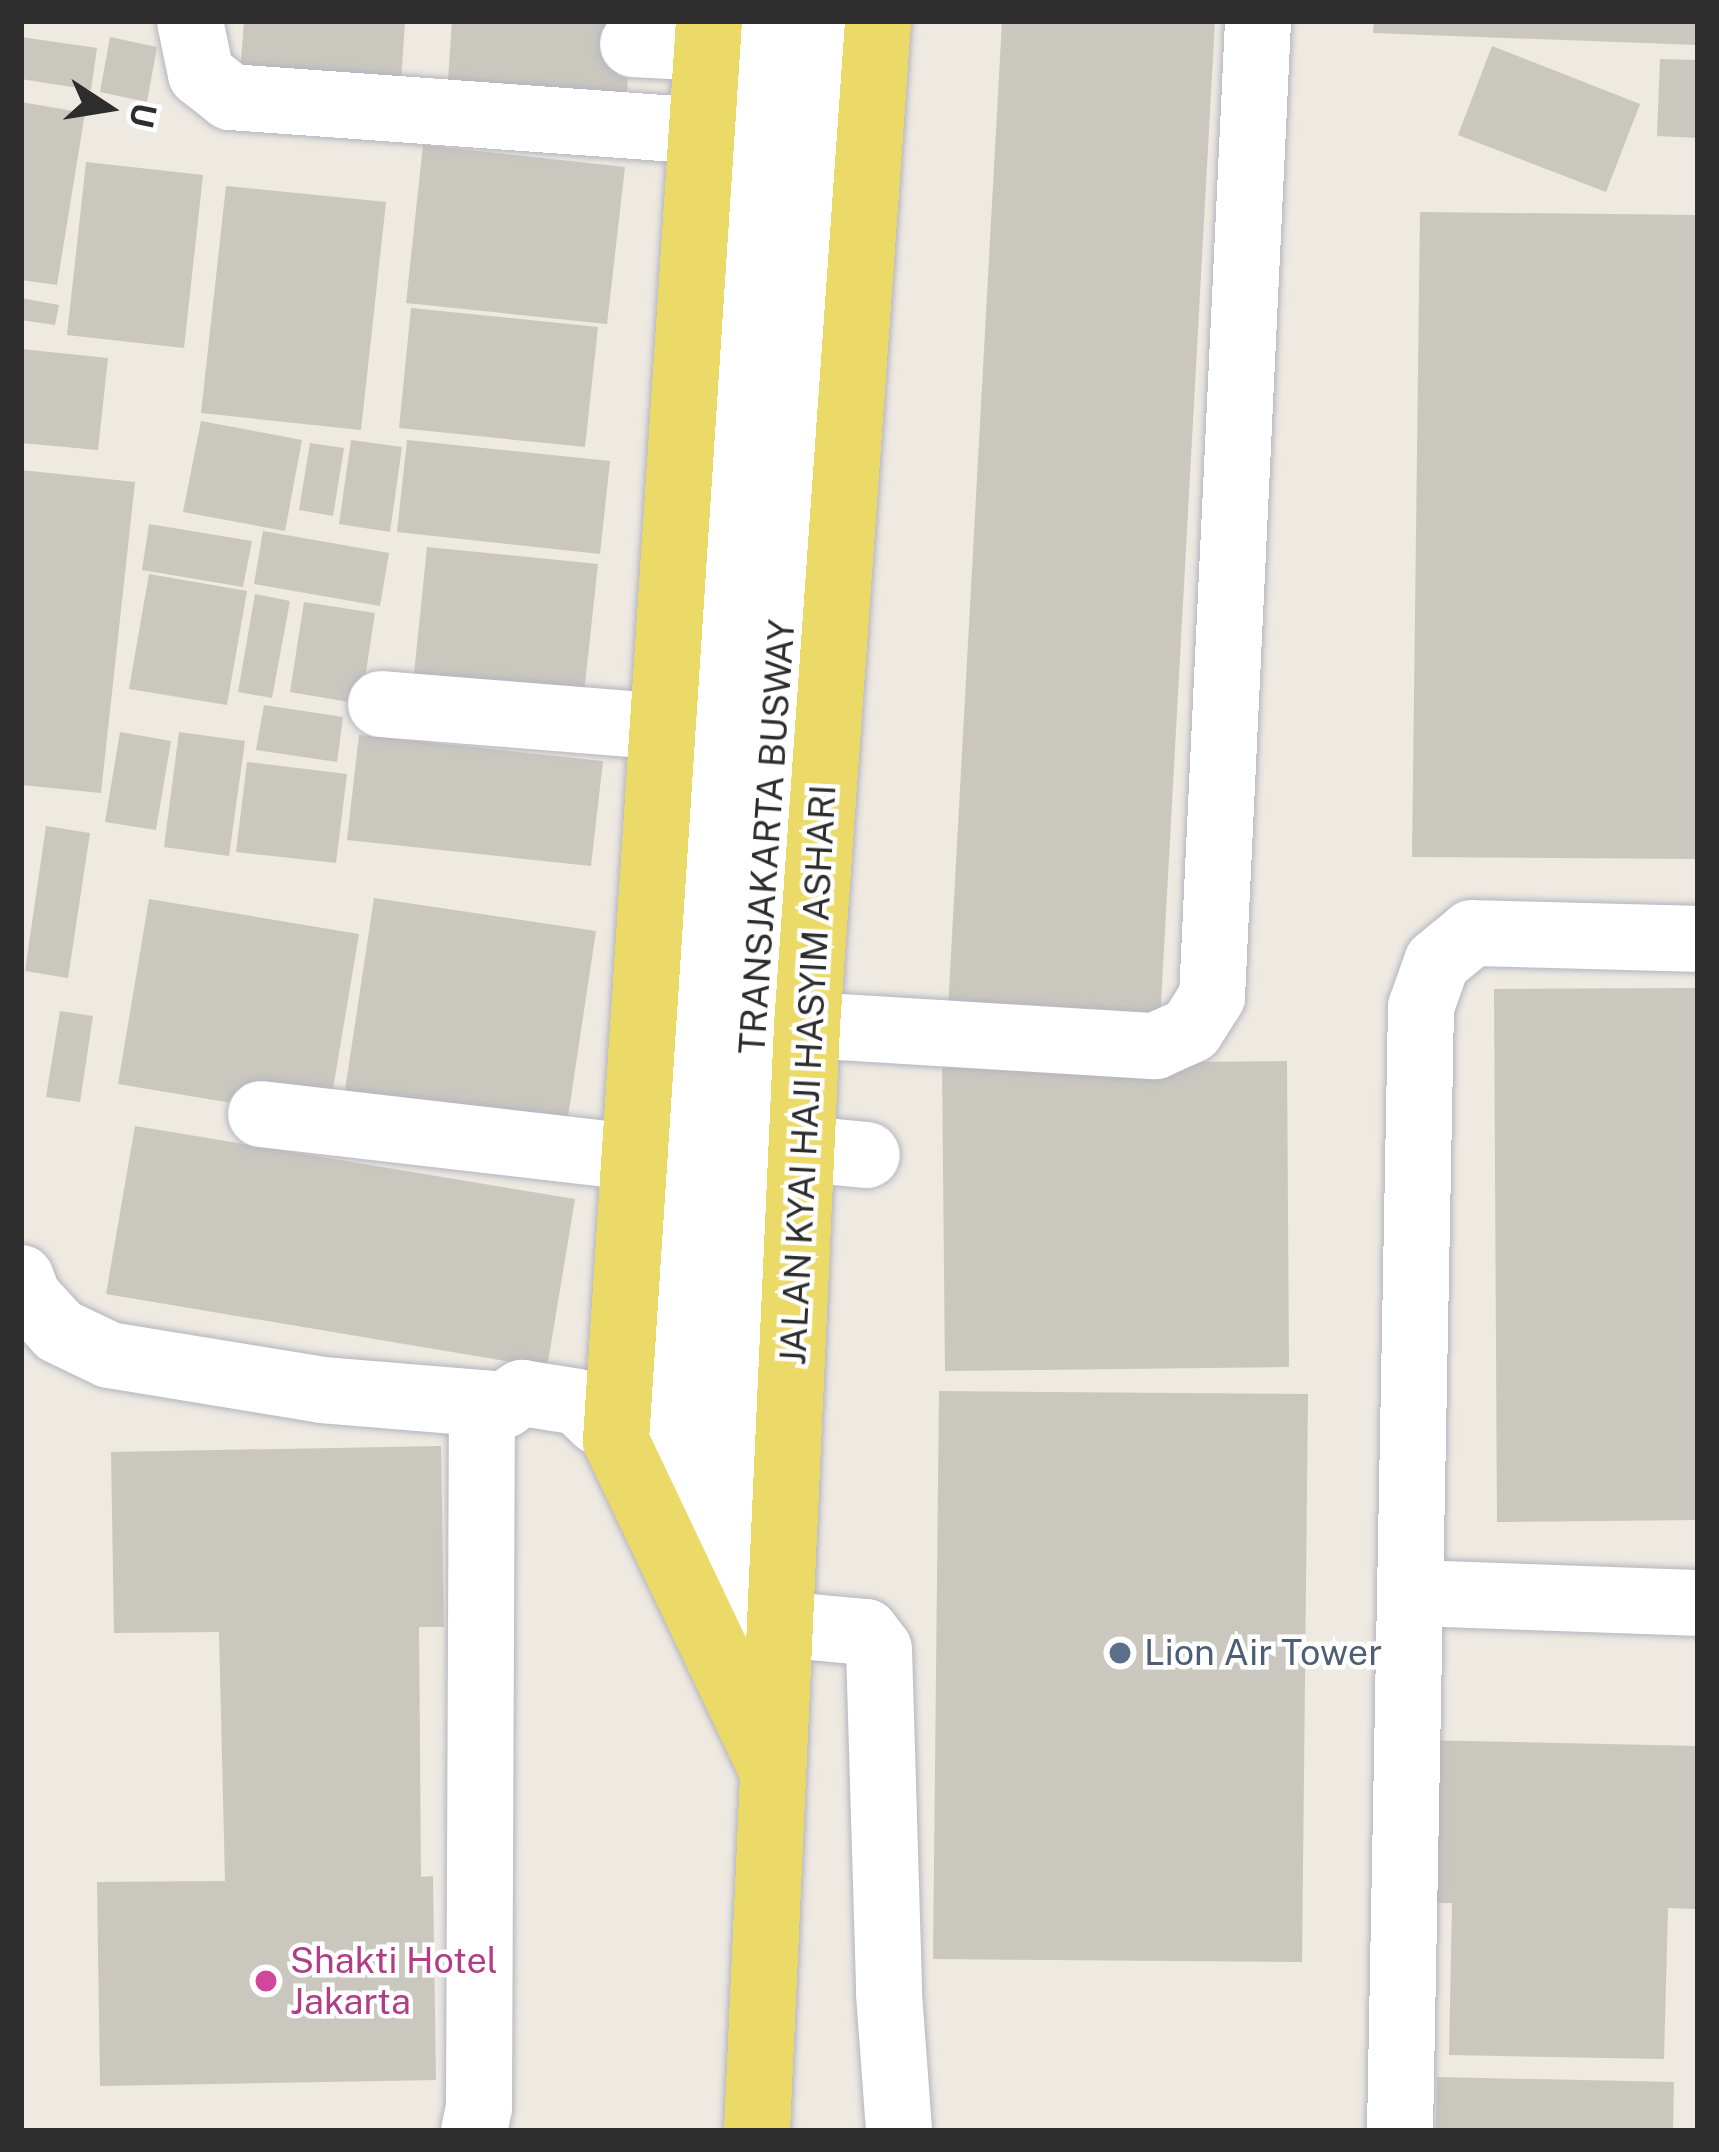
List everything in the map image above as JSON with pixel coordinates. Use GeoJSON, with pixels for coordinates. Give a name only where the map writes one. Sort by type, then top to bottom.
{"type":"FeatureCollection","features":[{"type":"Feature","properties":{"kind":"main road","name":"JALAN KYAI HAJI HASYIM ASHARI"},"geometry":{"type":"LineString","coordinates":[[757,2131],[807,1025],[878,21]]}},
{"type":"Feature","properties":{"kind":"main road"},"geometry":{"type":"LineString","coordinates":[[727,30],[705,131],[635,1156],[610,1428],[774,1774]]}},
{"type":"Feature","properties":{"kind":"lane"},"geometry":{"type":"LineString","coordinates":[[190,21],[202,74],[230,97],[705,131]]}},
{"type":"Feature","properties":{"kind":"lane","name":"TRANSJAKARTA BUSWAY"},"geometry":{"type":"LineString","coordinates":[[718,1654],[751,1047],[790,531],[820,21]]}},
{"type":"Feature","properties":{"kind":"lane"},"geometry":{"type":"LineString","coordinates":[[807,1025],[1155,1046],[1191,1030],[1212,997],[1258,21]]}},
{"type":"Feature","properties":{"kind":"lane"},"geometry":{"type":"LineString","coordinates":[[633,44],[727,30]]}},
{"type":"Feature","properties":{"kind":"lane","name":"TRANSJAKARTA BUSWAY"},"geometry":{"type":"LineString","coordinates":[[673,1557],[727,30]]}},
{"type":"Feature","properties":{"kind":"lane"},"geometry":{"type":"LineString","coordinates":[[381,704],[664,728]]}},
{"type":"Feature","properties":{"kind":"lane"},"geometry":{"type":"LineString","coordinates":[[1400,2131],[1421,1007],[1437,962],[1472,933],[1698,938]]}},
{"type":"Feature","properties":{"kind":"lane"},"geometry":{"type":"LineString","coordinates":[[261,1114],[635,1156]]}},
{"type":"Feature","properties":{"kind":"lane"},"geometry":{"type":"LineString","coordinates":[[802,1149],[867,1155]]}},
{"type":"Feature","properties":{"kind":"lane"},"geometry":{"type":"LineString","coordinates":[[21,1278],[28,1297],[59,1331],[109,1354],[322,1390],[493,1404],[522,1394],[578,1402],[610,1428]]}},
{"type":"Feature","properties":{"kind":"lane"},"geometry":{"type":"LineString","coordinates":[[474,2131],[479,2108],[493,1404]]}},
{"type":"Feature","properties":{"kind":"lane"},"geometry":{"type":"LineString","coordinates":[[1412,1593],[1698,1603]]}},
{"type":"Feature","properties":{"kind":"lane"},"geometry":{"type":"LineString","coordinates":[[779,1624],[866,1632],[879,1649],[889,1994],[899,2131]]}},
{"type":"Feature","properties":{"kind":"building"},"geometry":{"type":"Polygon","coordinates":[[[244,21],[405,21],[400,97],[239,86],[244,21]]]}},
{"type":"Feature","properties":{"kind":"building"},"geometry":{"type":"Polygon","coordinates":[[[452,21],[632,21],[627,93],[448,80],[452,21]]]}},
{"type":"Feature","properties":{"kind":"building"},"geometry":{"type":"Polygon","coordinates":[[[1002,21],[1215,21],[1160,1021],[948,1009],[1002,21]]]}},
{"type":"Feature","properties":{"kind":"building"},"geometry":{"type":"Polygon","coordinates":[[[1374,21],[1698,21],[1698,45],[1373,33],[1374,21]]]}},
{"type":"Feature","properties":{"kind":"building"},"geometry":{"type":"Polygon","coordinates":[[[21,37],[97,48],[91,90],[21,79],[21,37]]]}},
{"type":"Feature","properties":{"kind":"building"},"geometry":{"type":"Polygon","coordinates":[[[110,37],[157,47],[147,102],[100,92],[110,37]]]}},
{"type":"Feature","properties":{"kind":"building"},"geometry":{"type":"Polygon","coordinates":[[[1492,46],[1640,104],[1606,192],[1458,135],[1492,46]]]}},
{"type":"Feature","properties":{"kind":"building"},"geometry":{"type":"Polygon","coordinates":[[[1660,59],[1698,60],[1698,138],[1657,136],[1660,59]]]}},
{"type":"Feature","properties":{"kind":"building"},"geometry":{"type":"Polygon","coordinates":[[[21,102],[85,113],[57,285],[21,280],[21,102]]]}},
{"type":"Feature","properties":{"kind":"building"},"geometry":{"type":"Polygon","coordinates":[[[423,145],[625,167],[607,324],[406,303],[423,145]]]}},
{"type":"Feature","properties":{"kind":"building"},"geometry":{"type":"Polygon","coordinates":[[[86,162],[203,175],[184,348],[67,335],[86,162]]]}},
{"type":"Feature","properties":{"kind":"building"},"geometry":{"type":"Polygon","coordinates":[[[226,186],[386,202],[361,430],[201,413],[226,186]]]}},
{"type":"Feature","properties":{"kind":"building"},"geometry":{"type":"Polygon","coordinates":[[[1420,212],[1698,215],[1698,859],[1412,857],[1420,212]]]}},
{"type":"Feature","properties":{"kind":"building"},"geometry":{"type":"Polygon","coordinates":[[[21,298],[59,305],[55,325],[21,320],[21,298]]]}},
{"type":"Feature","properties":{"kind":"building"},"geometry":{"type":"Polygon","coordinates":[[[411,308],[598,327],[585,447],[399,428],[411,308]]]}},
{"type":"Feature","properties":{"kind":"building"},"geometry":{"type":"Polygon","coordinates":[[[21,349],[108,358],[98,450],[21,443],[21,349]]]}},
{"type":"Feature","properties":{"kind":"building"},"geometry":{"type":"Polygon","coordinates":[[[201,421],[302,440],[285,531],[183,512],[201,421]]]}},
{"type":"Feature","properties":{"kind":"building"},"geometry":{"type":"Polygon","coordinates":[[[351,440],[402,447],[390,532],[339,524],[351,440]]]}},
{"type":"Feature","properties":{"kind":"building"},"geometry":{"type":"Polygon","coordinates":[[[407,440],[610,461],[600,554],[397,532],[407,440]]]}},
{"type":"Feature","properties":{"kind":"building"},"geometry":{"type":"Polygon","coordinates":[[[310,443],[344,448],[333,516],[299,510],[310,443]]]}},
{"type":"Feature","properties":{"kind":"building"},"geometry":{"type":"Polygon","coordinates":[[[21,470],[135,482],[101,793],[21,785],[21,470]]]}},
{"type":"Feature","properties":{"kind":"building"},"geometry":{"type":"Polygon","coordinates":[[[149,524],[252,541],[243,587],[142,570],[149,524]]]}},
{"type":"Feature","properties":{"kind":"building"},"geometry":{"type":"Polygon","coordinates":[[[263,531],[389,553],[380,606],[254,584],[263,531]]]}},
{"type":"Feature","properties":{"kind":"building"},"geometry":{"type":"Polygon","coordinates":[[[427,547],[598,564],[582,712],[412,694],[427,547]]]}},
{"type":"Feature","properties":{"kind":"building"},"geometry":{"type":"Polygon","coordinates":[[[149,574],[247,591],[227,705],[129,689],[149,574]]]}},
{"type":"Feature","properties":{"kind":"building"},"geometry":{"type":"Polygon","coordinates":[[[255,594],[290,601],[272,698],[238,692],[255,594]]]}},
{"type":"Feature","properties":{"kind":"building"},"geometry":{"type":"Polygon","coordinates":[[[304,602],[375,613],[361,704],[290,692],[304,602]]]}},
{"type":"Feature","properties":{"kind":"building"},"geometry":{"type":"Polygon","coordinates":[[[264,705],[343,717],[337,762],[256,750],[264,705]]]}},
{"type":"Feature","properties":{"kind":"building"},"geometry":{"type":"Polygon","coordinates":[[[120,732],[171,741],[156,830],[105,822],[120,732]]]}},
{"type":"Feature","properties":{"kind":"building"},"geometry":{"type":"Polygon","coordinates":[[[179,732],[245,741],[229,856],[164,847],[179,732]]]}},
{"type":"Feature","properties":{"kind":"building"},"geometry":{"type":"Polygon","coordinates":[[[359,735],[603,761],[591,866],[347,840],[359,735]]]}},
{"type":"Feature","properties":{"kind":"building"},"geometry":{"type":"Polygon","coordinates":[[[247,762],[347,774],[336,863],[236,852],[247,762]]]}},
{"type":"Feature","properties":{"kind":"building"},"geometry":{"type":"Polygon","coordinates":[[[46,826],[90,833],[68,978],[25,971],[46,826]]]}},
{"type":"Feature","properties":{"kind":"building"},"geometry":{"type":"Polygon","coordinates":[[[374,898],[596,931],[564,1143],[342,1110],[374,898]]]}},
{"type":"Feature","properties":{"kind":"building"},"geometry":{"type":"Polygon","coordinates":[[[149,899],[359,934],[328,1119],[118,1084],[149,899]]]}},
{"type":"Feature","properties":{"kind":"building"},"geometry":{"type":"Polygon","coordinates":[[[1698,988],[1698,1520],[1497,1522],[1494,989],[1698,988]]]}},
{"type":"Feature","properties":{"kind":"building"},"geometry":{"type":"Polygon","coordinates":[[[60,1011],[93,1016],[80,1102],[46,1097],[60,1011]]]}},
{"type":"Feature","properties":{"kind":"building"},"geometry":{"type":"Polygon","coordinates":[[[1287,1061],[1289,1367],[945,1371],[942,1064],[1287,1061]]]}},
{"type":"Feature","properties":{"kind":"building"},"geometry":{"type":"Polygon","coordinates":[[[135,1126],[575,1199],[547,1368],[106,1294],[135,1126]]]}},
{"type":"Feature","properties":{"kind":"building"},"geometry":{"type":"Polygon","coordinates":[[[939,1391],[1308,1394],[1302,1962],[933,1959],[939,1391]]]}},
{"type":"Feature","properties":{"kind":"building"},"geometry":{"type":"Polygon","coordinates":[[[441,1446],[444,1627],[419,1627],[421,1877],[433,1876],[436,2080],[100,2086],[97,1882],[225,1881],[219,1632],[114,1633],[111,1452],[441,1446]]]}},
{"type":"Feature","properties":{"kind":"building"},"geometry":{"type":"Polygon","coordinates":[[[1415,1740],[1698,1746],[1698,1909],[1668,1908],[1664,2059],[1449,2055],[1452,1903],[1411,1903],[1415,1740]]]}},
{"type":"Feature","properties":{"kind":"building"},"geometry":{"type":"Polygon","coordinates":[[[1437,2077],[1674,2082],[1673,2131],[1436,2131],[1437,2077]]]}},
{"type":"Feature","properties":{"kind":"place","name":"Lion Air Tower"},"geometry":{"type":"Point","coordinates":[1120,1653]}},
{"type":"Feature","properties":{"kind":"place","name":"Shakti Hotel Jakarta"},"geometry":{"type":"Point","coordinates":[266,1981]}}]}
